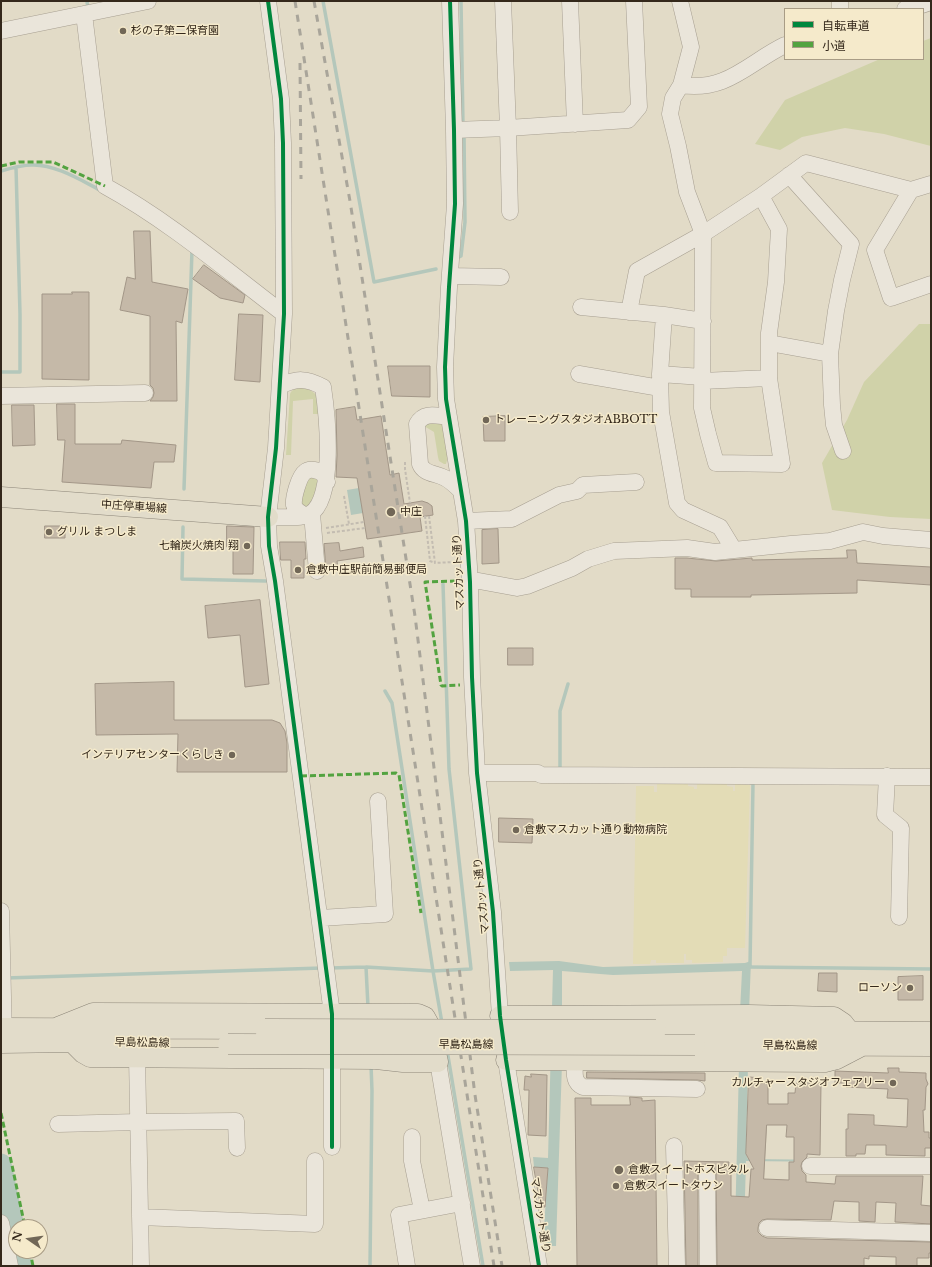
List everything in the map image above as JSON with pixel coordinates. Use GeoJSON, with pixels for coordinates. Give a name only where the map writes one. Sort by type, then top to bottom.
{"type":"FeatureCollection","features":[{"type":"Feature","properties":{"kind":"main road","name":"中庄停車場線"},"geometry":{"type":"LineString","coordinates":[[1,496],[268,517]]}},
{"type":"Feature","properties":{"kind":"main road"},"geometry":{"type":"LineString","coordinates":[[58,1027],[93,1013],[418,1014],[425,1017],[430,1026],[438,1062],[403,1062],[371,1059],[137,1056],[90,1057],[83,1053],[72,1042]]}},
{"type":"Feature","properties":{"kind":"main road"},"geometry":{"type":"LineString","coordinates":[[500,1016],[557,1016],[744,1038]]}},
{"type":"Feature","properties":{"kind":"main road"},"geometry":{"type":"LineString","coordinates":[[506,1060],[562,1060],[744,1038],[834,1017],[843,1023],[856,1039]]}},
{"type":"Feature","properties":{"kind":"main road","name":"早島松島線"},"geometry":{"type":"LineString","coordinates":[[3,1035],[58,1027],[656,1030],[744,1038],[856,1039],[931,1046]]}},
{"type":"Feature","properties":{"kind":"main road","name":"早島松島線"},"geometry":{"type":"LineString","coordinates":[[856,1039],[931,1032]]}},
{"type":"Feature","properties":{"kind":"main road","name":"早島松島線"},"geometry":{"type":"LineString","coordinates":[[3,1035],[72,1042],[228,1044],[695,1045],[744,1038]]}},
{"type":"Feature","properties":{"kind":"street"},"geometry":{"type":"LineString","coordinates":[[1,32],[83,10],[148,1]]}},
{"type":"Feature","properties":{"kind":"street"},"geometry":{"type":"LineString","coordinates":[[268,1],[281,99],[284,314],[276,448],[268,517],[269,546],[275,581],[332,1014],[332,1147]]}},
{"type":"Feature","properties":{"kind":"street","name":"マスカット通り"},"geometry":{"type":"LineString","coordinates":[[450,1],[461,130],[450,276],[446,399],[466,521],[470,582],[472,677],[477,773],[493,912],[500,1016],[539,1266]]}},
{"type":"Feature","properties":{"kind":"street"},"geometry":{"type":"LineString","coordinates":[[503,1],[510,212]]}},
{"type":"Feature","properties":{"kind":"street"},"geometry":{"type":"LineString","coordinates":[[570,1],[574,124]]}},
{"type":"Feature","properties":{"kind":"street"},"geometry":{"type":"LineString","coordinates":[[461,130],[628,120],[639,107],[634,1]]}},
{"type":"Feature","properties":{"kind":"street"},"geometry":{"type":"LineString","coordinates":[[680,1],[691,47],[682,85],[673,98],[670,114],[687,192],[703,234],[702,408],[716,463],[782,464],[769,378],[769,334],[776,282],[779,230],[762,196]]}},
{"type":"Feature","properties":{"kind":"street"},"geometry":{"type":"LineString","coordinates":[[913,8],[931,2]]}},
{"type":"Feature","properties":{"kind":"street"},"geometry":{"type":"LineString","coordinates":[[83,10],[104,186],[156,218],[192,243],[284,314]]}},
{"type":"Feature","properties":{"kind":"street"},"geometry":{"type":"LineString","coordinates":[[682,85],[695,88],[710,86],[728,79],[752,66],[784,46]]}},
{"type":"Feature","properties":{"kind":"street"},"geometry":{"type":"LineString","coordinates":[[629,312],[637,271],[703,234],[762,196],[806,163],[911,190],[931,184]]}},
{"type":"Feature","properties":{"kind":"street"},"geometry":{"type":"LineString","coordinates":[[789,175],[851,244],[837,303],[830,354],[834,425],[843,451]]}},
{"type":"Feature","properties":{"kind":"street"},"geometry":{"type":"LineString","coordinates":[[911,190],[875,250],[891,298],[931,284]]}},
{"type":"Feature","properties":{"kind":"street"},"geometry":{"type":"LineString","coordinates":[[450,276],[501,277]]}},
{"type":"Feature","properties":{"kind":"street"},"geometry":{"type":"LineString","coordinates":[[581,307],[703,321]]}},
{"type":"Feature","properties":{"kind":"street"},"geometry":{"type":"LineString","coordinates":[[664,316],[660,381],[661,412],[677,503],[683,510],[720,527],[734,550]]}},
{"type":"Feature","properties":{"kind":"street"},"geometry":{"type":"LineString","coordinates":[[769,343],[830,354]]}},
{"type":"Feature","properties":{"kind":"street"},"geometry":{"type":"LineString","coordinates":[[579,374],[660,381],[769,378]]}},
{"type":"Feature","properties":{"kind":"street"},"geometry":{"type":"LineString","coordinates":[[268,517],[308,515],[315,512],[322,498],[326,482],[327,414],[323,387],[310,381],[293,380],[280,386]]}},
{"type":"Feature","properties":{"kind":"street"},"geometry":{"type":"LineString","coordinates":[[1,396],[145,393]]}},
{"type":"Feature","properties":{"kind":"street"},"geometry":{"type":"LineString","coordinates":[[449,417],[430,415],[419,419],[417,424],[420,464],[427,472],[444,478],[461,490]]}},
{"type":"Feature","properties":{"kind":"street"},"geometry":{"type":"LineString","coordinates":[[440,476],[451,468],[456,461]]}},
{"type":"Feature","properties":{"kind":"street"},"geometry":{"type":"LineString","coordinates":[[308,515],[297,510],[294,505],[295,494],[300,479],[305,472],[310,470],[320,472],[324,475],[326,482]]}},
{"type":"Feature","properties":{"kind":"street"},"geometry":{"type":"LineString","coordinates":[[466,521],[512,519],[559,495],[577,491],[583,485],[636,482]]}},
{"type":"Feature","properties":{"kind":"street"},"geometry":{"type":"LineString","coordinates":[[308,515],[318,571]]}},
{"type":"Feature","properties":{"kind":"street"},"geometry":{"type":"LineString","coordinates":[[470,582],[478,581],[517,588],[527,586],[572,568],[588,559],[614,551],[687,548],[715,552],[830,541],[863,532],[883,536],[931,540]]}},
{"type":"Feature","properties":{"kind":"street"},"geometry":{"type":"LineString","coordinates":[[477,773],[538,773],[541,775],[931,777]]}},
{"type":"Feature","properties":{"kind":"street"},"geometry":{"type":"LineString","coordinates":[[887,776],[884,815],[901,828],[900,917]]}},
{"type":"Feature","properties":{"kind":"street"},"geometry":{"type":"LineString","coordinates":[[320,918],[386,914],[378,801]]}},
{"type":"Feature","properties":{"kind":"street"},"geometry":{"type":"LineString","coordinates":[[1,911],[3,1035]]}},
{"type":"Feature","properties":{"kind":"street"},"geometry":{"type":"LineString","coordinates":[[137,1056],[141,1266]]}},
{"type":"Feature","properties":{"kind":"street"},"geometry":{"type":"LineString","coordinates":[[562,1060],[577,1084],[583,1087],[697,1089]]}},
{"type":"Feature","properties":{"kind":"street"},"geometry":{"type":"LineString","coordinates":[[438,1062],[472,1266]]}},
{"type":"Feature","properties":{"kind":"street"},"geometry":{"type":"LineString","coordinates":[[58,1124],[236,1122],[236,1148]]}},
{"type":"Feature","properties":{"kind":"street"},"geometry":{"type":"LineString","coordinates":[[412,1137],[412,1161],[422,1210]]}},
{"type":"Feature","properties":{"kind":"street"},"geometry":{"type":"LineString","coordinates":[[674,1146],[676,1266]]}},
{"type":"Feature","properties":{"kind":"street"},"geometry":{"type":"LineString","coordinates":[[140,1217],[315,1224],[315,1161]]}},
{"type":"Feature","properties":{"kind":"street"},"geometry":{"type":"LineString","coordinates":[[810,1166],[931,1166]]}},
{"type":"Feature","properties":{"kind":"street"},"geometry":{"type":"LineString","coordinates":[[707,1173],[708,1266]]}},
{"type":"Feature","properties":{"kind":"street"},"geometry":{"type":"LineString","coordinates":[[407,1266],[399,1215],[462,1202]]}},
{"type":"Feature","properties":{"kind":"street"},"geometry":{"type":"LineString","coordinates":[[1,1223],[10,1266]]}},
{"type":"Feature","properties":{"kind":"street"},"geometry":{"type":"LineString","coordinates":[[767,1228],[931,1233]]}},
{"type":"Feature","properties":{"kind":"path"},"geometry":{"type":"LineString","coordinates":[[405,469],[410,502]]}},
{"type":"Feature","properties":{"kind":"path"},"geometry":{"type":"LineString","coordinates":[[344,496],[349,524]]}},
{"type":"Feature","properties":{"kind":"path"},"geometry":{"type":"LineString","coordinates":[[424,516],[430,561],[435,563],[454,562]]}},
{"type":"Feature","properties":{"kind":"path"},"geometry":{"type":"LineString","coordinates":[[429,516],[435,563]]}},
{"type":"Feature","properties":{"kind":"path"},"geometry":{"type":"LineString","coordinates":[[331,527],[364,522]]}},
{"type":"Feature","properties":{"kind":"path"},"geometry":{"type":"LineString","coordinates":[[334,533],[365,528]]}},
{"type":"Feature","properties":{"kind":"shaded area"},"geometry":{"type":"Polygon","coordinates":[[[359,488],[363,513],[351,515],[347,490],[359,488]]]}},
{"type":"Feature","properties":{"kind":"shaded area"},"geometry":{"type":"Polygon","coordinates":[[[657,784],[688,784],[688,786],[697,789],[697,784],[727,784],[727,786],[733,787],[733,791],[735,791],[735,784],[750,785],[745,948],[727,948],[727,956],[723,956],[723,962],[692,963],[692,960],[686,960],[686,954],[684,954],[684,963],[656,963],[656,960],[651,960],[650,964],[633,964],[636,786],[654,786],[654,792],[657,792],[657,784]]]}},
{"type":"Feature","properties":{"kind":"shaded area"},"geometry":{"type":"Polygon","coordinates":[[[559,961],[603,967],[745,963],[751,961],[749,1012],[740,1012],[742,971],[613,975],[562,971],[562,1063],[556,1246],[546,1246],[544,1228],[548,1168],[534,1167],[533,1157],[548,1158],[553,970],[510,971],[509,962],[559,961]]]}},
{"type":"Feature","properties":{"kind":"shaded area"},"geometry":{"type":"Polygon","coordinates":[[[739,1066],[748,1066],[746,1154],[748,1159],[931,1161],[931,1163],[746,1161],[743,1266],[734,1266],[739,1066]]]}},
{"type":"Feature","properties":{"kind":"green space"},"geometry":{"type":"Polygon","coordinates":[[[931,38],[931,146],[884,134],[845,128],[802,137],[780,150],[755,144],[785,100],[878,60],[924,60],[924,41],[931,38]]]}},
{"type":"Feature","properties":{"kind":"green space"},"geometry":{"type":"Polygon","coordinates":[[[919,324],[931,324],[931,519],[890,517],[832,510],[822,463],[847,420],[864,382],[919,324]]]}},
{"type":"Feature","properties":{"kind":"green space"},"geometry":{"type":"Polygon","coordinates":[[[304,387],[316,395],[324,414],[313,414],[313,399],[293,401],[291,455],[286,455],[290,394],[294,389],[304,387]]]}},
{"type":"Feature","properties":{"kind":"green space"},"geometry":{"type":"Polygon","coordinates":[[[435,422],[444,427],[448,456],[446,464],[439,461],[434,432],[424,426],[435,422]]]}},
{"type":"Feature","properties":{"kind":"green space"},"geometry":{"type":"Polygon","coordinates":[[[309,475],[321,480],[307,510],[299,503],[309,475]]]}},
{"type":"Feature","properties":{"kind":"building"},"geometry":{"type":"Polygon","coordinates":[[[134,231],[150,231],[152,282],[188,289],[182,323],[176,321],[177,401],[150,401],[154,393],[153,388],[150,385],[150,316],[120,310],[127,277],[135,279],[134,231]]]}},
{"type":"Feature","properties":{"kind":"building"},"geometry":{"type":"Polygon","coordinates":[[[204,265],[245,295],[243,303],[220,298],[193,279],[204,265]]]}},
{"type":"Feature","properties":{"kind":"building"},"geometry":{"type":"Polygon","coordinates":[[[72,292],[89,292],[89,380],[42,379],[42,294],[72,294],[72,292]]]}},
{"type":"Feature","properties":{"kind":"building"},"geometry":{"type":"Polygon","coordinates":[[[239,314],[263,315],[260,382],[235,380],[239,314]]]}},
{"type":"Feature","properties":{"kind":"building"},"geometry":{"type":"Polygon","coordinates":[[[388,366],[430,366],[430,397],[392,396],[388,366]]]}},
{"type":"Feature","properties":{"kind":"building"},"geometry":{"type":"Polygon","coordinates":[[[57,404],[75,404],[75,444],[121,444],[122,440],[176,445],[174,462],[154,462],[151,488],[62,482],[65,440],[58,440],[57,404]]]}},
{"type":"Feature","properties":{"kind":"building"},"geometry":{"type":"Polygon","coordinates":[[[12,405],[34,405],[35,445],[13,446],[12,405]]]}},
{"type":"Feature","properties":{"kind":"building"},"geometry":{"type":"Polygon","coordinates":[[[355,407],[357,420],[381,416],[390,475],[399,473],[404,504],[422,501],[432,506],[433,515],[420,517],[422,531],[367,539],[357,478],[336,477],[336,410],[355,407]]]}},
{"type":"Feature","properties":{"kind":"building"},"geometry":{"type":"Polygon","coordinates":[[[505,416],[505,441],[484,441],[483,417],[505,416]]]}},
{"type":"Feature","properties":{"kind":"building"},"geometry":{"type":"Polygon","coordinates":[[[45,526],[65,526],[65,538],[45,538],[45,526]]]}},
{"type":"Feature","properties":{"kind":"building"},"geometry":{"type":"Polygon","coordinates":[[[227,526],[254,527],[253,574],[233,574],[233,547],[227,547],[227,526]]]}},
{"type":"Feature","properties":{"kind":"building"},"geometry":{"type":"Polygon","coordinates":[[[498,529],[499,563],[482,564],[482,530],[498,529]]]}},
{"type":"Feature","properties":{"kind":"building"},"geometry":{"type":"Polygon","coordinates":[[[280,542],[305,542],[306,559],[304,559],[304,578],[291,578],[291,560],[281,560],[280,542]]]}},
{"type":"Feature","properties":{"kind":"building"},"geometry":{"type":"Polygon","coordinates":[[[339,543],[340,551],[363,547],[364,557],[337,561],[338,569],[326,570],[324,544],[339,543]]]}},
{"type":"Feature","properties":{"kind":"building"},"geometry":{"type":"Polygon","coordinates":[[[847,550],[856,550],[857,563],[931,567],[931,585],[857,580],[857,593],[751,595],[751,597],[691,597],[691,589],[675,589],[675,558],[716,561],[752,558],[752,560],[847,558],[847,550]]]}},
{"type":"Feature","properties":{"kind":"building"},"geometry":{"type":"Polygon","coordinates":[[[260,600],[269,684],[245,687],[240,635],[208,638],[205,606],[260,600]]]}},
{"type":"Feature","properties":{"kind":"building"},"geometry":{"type":"Polygon","coordinates":[[[508,648],[533,648],[533,665],[508,665],[508,648]]]}},
{"type":"Feature","properties":{"kind":"building"},"geometry":{"type":"Polygon","coordinates":[[[174,682],[174,720],[272,720],[280,723],[285,731],[287,743],[287,772],[177,772],[178,734],[96,735],[95,684],[174,682]]]}},
{"type":"Feature","properties":{"kind":"building","name":"倉敷マスカット通り動物病院"},"geometry":{"type":"Polygon","coordinates":[[[499,818],[533,819],[532,843],[499,842],[499,818]]]}},
{"type":"Feature","properties":{"kind":"building"},"geometry":{"type":"Polygon","coordinates":[[[819,973],[837,973],[837,992],[818,991],[819,973]]]}},
{"type":"Feature","properties":{"kind":"building","name":"ローソン"},"geometry":{"type":"Polygon","coordinates":[[[923,976],[923,1000],[898,1000],[898,977],[923,976]]]}},
{"type":"Feature","properties":{"kind":"building"},"geometry":{"type":"Polygon","coordinates":[[[888,1068],[899,1068],[899,1072],[926,1073],[928,1084],[926,1087],[925,1110],[923,1110],[924,1132],[929,1132],[929,1138],[931,1138],[931,1148],[925,1148],[925,1156],[886,1155],[886,1145],[866,1145],[865,1154],[846,1156],[846,1129],[848,1129],[848,1114],[874,1115],[874,1125],[907,1127],[908,1099],[887,1098],[888,1089],[846,1087],[846,1083],[835,1083],[835,1071],[888,1073],[888,1068]]]}},
{"type":"Feature","properties":{"kind":"building"},"geometry":{"type":"Polygon","coordinates":[[[587,1072],[705,1073],[705,1081],[587,1078],[587,1072]]]}},
{"type":"Feature","properties":{"kind":"building"},"geometry":{"type":"Polygon","coordinates":[[[531,1074],[547,1075],[546,1136],[528,1135],[529,1090],[524,1090],[525,1076],[531,1077],[531,1074]]]}},
{"type":"Feature","properties":{"kind":"building"},"geometry":{"type":"Polygon","coordinates":[[[749,1077],[761,1078],[761,1083],[768,1083],[768,1104],[788,1104],[788,1093],[795,1093],[796,1083],[821,1083],[820,1155],[807,1154],[807,1157],[802,1162],[802,1171],[806,1175],[806,1182],[835,1184],[836,1176],[923,1176],[921,1205],[931,1206],[931,1224],[895,1222],[896,1203],[876,1202],[875,1222],[859,1221],[859,1202],[834,1201],[831,1220],[767,1219],[762,1220],[759,1223],[758,1232],[767,1238],[931,1242],[931,1253],[929,1253],[929,1258],[917,1258],[917,1266],[896,1266],[896,1257],[869,1256],[869,1259],[864,1258],[864,1266],[717,1266],[716,1173],[712,1165],[707,1164],[699,1168],[698,1173],[698,1266],[686,1266],[684,1161],[729,1162],[728,1168],[731,1168],[731,1196],[749,1197],[751,1169],[754,1169],[746,1154],[749,1077]],[[767,1125],[764,1179],[789,1180],[789,1162],[794,1162],[794,1137],[786,1137],[787,1125],[767,1125]]]}},
{"type":"Feature","properties":{"kind":"building","name":"倉敷スイートタウン"},"geometry":{"type":"Polygon","coordinates":[[[630,1097],[642,1098],[642,1101],[655,1100],[657,1266],[577,1266],[575,1098],[591,1098],[591,1105],[630,1105],[630,1097]]]}},
{"type":"Feature","properties":{"kind":"building"},"geometry":{"type":"Polygon","coordinates":[[[534,1167],[548,1168],[545,1207],[541,1207],[534,1167]]]}},
{"type":"Feature","properties":{"kind":"waterway"},"geometry":{"type":"LineString","coordinates":[[87,1],[88,10]]}},
{"type":"Feature","properties":{"kind":"waterway"},"geometry":{"type":"LineString","coordinates":[[323,1],[374,282],[436,269]]}},
{"type":"Feature","properties":{"kind":"waterway"},"geometry":{"type":"LineString","coordinates":[[461,1],[463,126]]}},
{"type":"Feature","properties":{"kind":"waterway"},"geometry":{"type":"LineString","coordinates":[[459,257],[461,256],[465,222],[464,134]]}},
{"type":"Feature","properties":{"kind":"waterway"},"geometry":{"type":"LineString","coordinates":[[1,171],[24,166],[41,165],[59,170],[102,191]]}},
{"type":"Feature","properties":{"kind":"waterway"},"geometry":{"type":"LineString","coordinates":[[1,372],[20,372],[16,167]]}},
{"type":"Feature","properties":{"kind":"waterway"},"geometry":{"type":"LineString","coordinates":[[184,489],[192,250]]}},
{"type":"Feature","properties":{"kind":"waterway"},"geometry":{"type":"LineString","coordinates":[[183,527],[182,579],[266,581]]}},
{"type":"Feature","properties":{"kind":"waterway"},"geometry":{"type":"LineString","coordinates":[[385,691],[392,703],[433,971],[471,969],[449,769],[443,584]]}},
{"type":"Feature","properties":{"kind":"waterway"},"geometry":{"type":"LineString","coordinates":[[560,771],[560,711],[568,684]]}},
{"type":"Feature","properties":{"kind":"waterway"},"geometry":{"type":"LineString","coordinates":[[750,966],[753,783],[751,783]]}},
{"type":"Feature","properties":{"kind":"waterway"},"geometry":{"type":"LineString","coordinates":[[366,967],[368,1007]]}},
{"type":"Feature","properties":{"kind":"waterway"},"geometry":{"type":"LineString","coordinates":[[330,968],[366,967],[433,971],[442,1023]]}},
{"type":"Feature","properties":{"kind":"waterway"},"geometry":{"type":"LineString","coordinates":[[748,967],[931,969]]}},
{"type":"Feature","properties":{"kind":"waterway"},"geometry":{"type":"LineString","coordinates":[[6,978],[322,968]]}},
{"type":"Feature","properties":{"kind":"waterway"},"geometry":{"type":"LineString","coordinates":[[447,1050],[483,1266]]}},
{"type":"Feature","properties":{"kind":"waterway"},"geometry":{"type":"LineString","coordinates":[[370,1266],[371,1065]]}},
{"type":"Feature","properties":{"kind":"waterway"},"geometry":{"type":"LineString","coordinates":[[1,1164],[12,1219]]}},
{"type":"Feature","properties":{"kind":"waterway"},"geometry":{"type":"LineString","coordinates":[[21,1259],[22,1266]]}},
{"type":"Feature","properties":{"kind":"railway"},"geometry":{"type":"LineString","coordinates":[[295,1],[494,1266]]}},
{"type":"Feature","properties":{"kind":"railway"},"geometry":{"type":"LineString","coordinates":[[314,1],[350,201],[415,616],[475,1095],[502,1266]]}},
{"type":"Feature","properties":{"kind":"railway"},"geometry":{"type":"LineString","coordinates":[[300,63],[301,179]]}},
{"type":"Feature","properties":{"kind":"marked path"},"geometry":{"type":"LineString","coordinates":[[1,166],[19,162],[53,162],[105,186]]}},
{"type":"Feature","properties":{"kind":"marked path"},"geometry":{"type":"LineString","coordinates":[[456,581],[425,582],[441,685],[460,685]]}},
{"type":"Feature","properties":{"kind":"marked path"},"geometry":{"type":"LineString","coordinates":[[301,776],[396,773],[399,775],[421,913]]}},
{"type":"Feature","properties":{"kind":"marked path"},"geometry":{"type":"LineString","coordinates":[[1,1113],[23,1219]]}},
{"type":"Feature","properties":{"kind":"marked path"},"geometry":{"type":"LineString","coordinates":[[32,1259],[33,1266]]}},
{"type":"Feature","properties":{"kind":"cycle path"},"geometry":{"type":"LineString","coordinates":[[268,1],[281,99],[283,143],[284,314],[276,448],[268,517],[269,546],[275,581],[332,1014],[332,1147]]}},
{"type":"Feature","properties":{"kind":"cycle path"},"geometry":{"type":"LineString","coordinates":[[450,1],[455,204],[445,367],[446,399],[466,521],[470,582],[472,677],[477,773],[493,912],[500,1016],[539,1266]]}},
{"type":"Feature","properties":{"kind":"place","name":"杉の子第二保育園"},"geometry":{"type":"Point","coordinates":[123,31]}},
{"type":"Feature","properties":{"kind":"place","name":"トレーニングスタジオABBOTT"},"geometry":{"type":"Point","coordinates":[486,420]}},
{"type":"Feature","properties":{"kind":"place","name":"中庄"},"geometry":{"type":"Point","coordinates":[391,512]}},
{"type":"Feature","properties":{"kind":"place","name":"グリル まつしま"},"geometry":{"type":"Point","coordinates":[49,532]}},
{"type":"Feature","properties":{"kind":"place","name":"七輪炭火焼肉 翔"},"geometry":{"type":"Point","coordinates":[247,546]}},
{"type":"Feature","properties":{"kind":"place","name":"倉敷中庄駅前簡易郵便局"},"geometry":{"type":"Point","coordinates":[298,570]}},
{"type":"Feature","properties":{"kind":"place","name":"インテリアセンターくらしき"},"geometry":{"type":"Point","coordinates":[232,755]}},
{"type":"Feature","properties":{"kind":"place","name":"倉敷マスカット通り動物病院"},"geometry":{"type":"Point","coordinates":[516,830]}},
{"type":"Feature","properties":{"kind":"place","name":"ローソン"},"geometry":{"type":"Point","coordinates":[910,988]}},
{"type":"Feature","properties":{"kind":"place","name":"カルチャースタジオフェアリー"},"geometry":{"type":"Point","coordinates":[893,1083]}},
{"type":"Feature","properties":{"kind":"place","name":"倉敷スイートホスピタル"},"geometry":{"type":"Point","coordinates":[619,1170]}},
{"type":"Feature","properties":{"kind":"place","name":"倉敷スイートタウン"},"geometry":{"type":"Point","coordinates":[616,1186]}}]}
